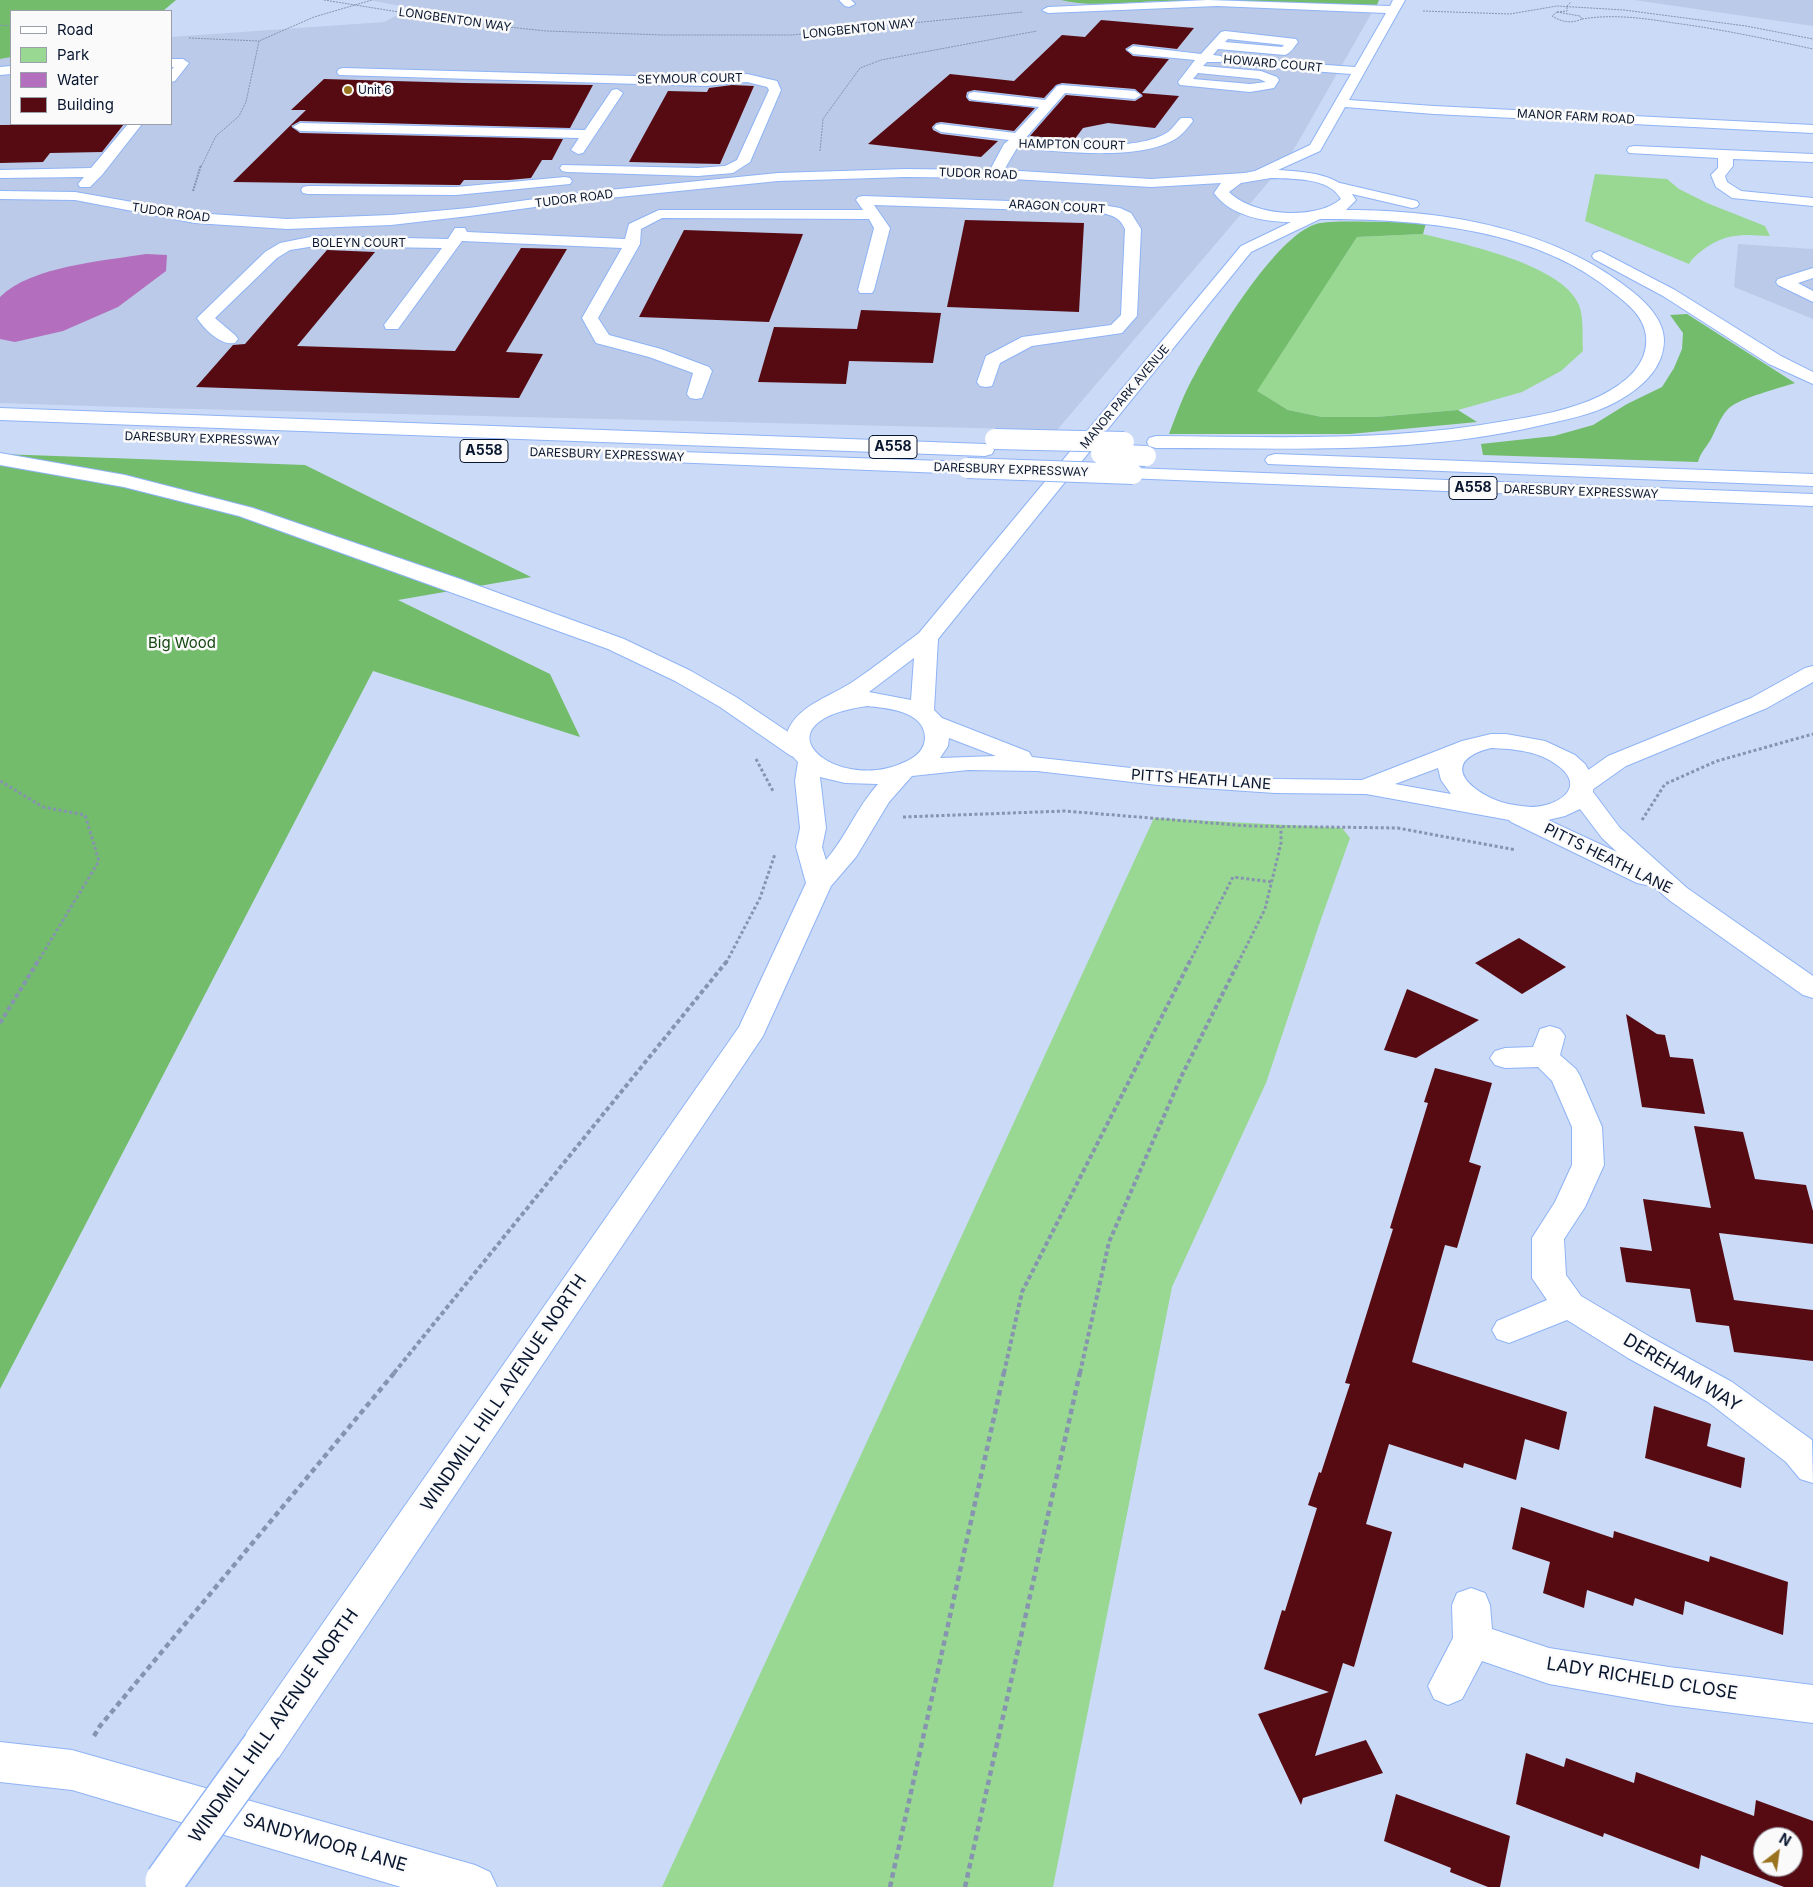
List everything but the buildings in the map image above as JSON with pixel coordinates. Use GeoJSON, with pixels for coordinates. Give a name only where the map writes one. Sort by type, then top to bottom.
{"type":"FeatureCollection","features":[{"type":"Feature","properties":{"kind":"street"},"geometry":{"type":"LineString","coordinates":[[1048,10],[1218,3],[1396,6],[1315,148],[1250,176],[1232,181],[1224,187],[1221,193],[1228,202],[1241,234]]}},
{"type":"Feature","properties":{"kind":"street"},"geometry":{"type":"LineString","coordinates":[[1133,50],[1195,61],[1261,75],[1273,80],[1270,85],[1250,88],[1184,82],[1195,61],[1225,35],[1292,42],[1285,51],[1215,45]]}},
{"type":"Feature","properties":{"kind":"street","name":"HOWARD COURT"},"geometry":{"type":"LineString","coordinates":[[1195,61],[1358,71]]}},
{"type":"Feature","properties":{"kind":"street"},"geometry":{"type":"LineString","coordinates":[[172,63],[183,63],[172,77]]}},
{"type":"Feature","properties":{"kind":"street","name":"SEYMOUR COURT"},"geometry":{"type":"LineString","coordinates":[[343,72],[706,82],[747,78],[773,84],[775,90],[744,162],[728,170],[566,174],[588,134],[617,93]]}},
{"type":"Feature","properties":{"kind":"street","name":"HAMPTON COURT"},"geometry":{"type":"LineString","coordinates":[[995,174],[1003,156],[1014,140],[1062,89],[1135,95]]}},
{"type":"Feature","properties":{"kind":"street"},"geometry":{"type":"LineString","coordinates":[[974,96],[1049,104]]}},
{"type":"Feature","properties":{"kind":"street","name":"MANOR FARM ROAD"},"geometry":{"type":"LineString","coordinates":[[1340,104],[1813,128]]}},
{"type":"Feature","properties":{"kind":"street"},"geometry":{"type":"LineString","coordinates":[[1627,119],[1638,166]]}},
{"type":"Feature","properties":{"kind":"street","name":"HAMPTON COURT"},"geometry":{"type":"LineString","coordinates":[[940,128],[1014,140],[1123,148],[1152,143],[1171,135],[1186,121]]}},
{"type":"Feature","properties":{"kind":"street"},"geometry":{"type":"LineString","coordinates":[[75,196],[97,172],[134,125]]}},
{"type":"Feature","properties":{"kind":"street"},"geometry":{"type":"LineString","coordinates":[[300,127],[588,134]]}},
{"type":"Feature","properties":{"kind":"street"},"geometry":{"type":"LineString","coordinates":[[1315,148],[1338,186]]}},
{"type":"Feature","properties":{"kind":"street"},"geometry":{"type":"LineString","coordinates":[[1634,150],[1813,158]]}},
{"type":"Feature","properties":{"kind":"street"},"geometry":{"type":"LineString","coordinates":[[1724,154],[1727,160],[1726,165],[1718,175],[1721,184],[1737,195],[1813,202]]}},
{"type":"Feature","properties":{"kind":"street"},"geometry":{"type":"LineString","coordinates":[[0,174],[97,172]]}},
{"type":"Feature","properties":{"kind":"street"},"geometry":{"type":"LineString","coordinates":[[864,173],[863,200],[882,228],[866,290]]}},
{"type":"Feature","properties":{"kind":"street"},"geometry":{"type":"LineString","coordinates":[[308,190],[456,191],[566,174],[579,197]]}},
{"type":"Feature","properties":{"kind":"street","name":"TUDOR ROAD"},"geometry":{"type":"LineString","coordinates":[[0,195],[75,196],[195,218],[287,224],[391,220],[469,212],[579,197],[778,177],[842,174],[995,174],[1151,183],[1271,174],[1307,177],[1338,186],[1508,225],[1548,236],[1588,251],[1619,265],[1753,347],[1813,379]]}},
{"type":"Feature","properties":{"kind":"street","name":"TUDOR ROAD"},"geometry":{"type":"LineString","coordinates":[[1151,183],[1228,202],[1260,214],[1278,216],[1394,216],[1442,222],[1511,238],[1587,266],[1620,286],[1642,308],[1656,335],[1653,358],[1635,381],[1606,400],[1556,416],[1488,431],[1408,440],[1151,449]]}},
{"type":"Feature","properties":{"kind":"street","name":"MANOR PARK AVENUE"},"geometry":{"type":"LineString","coordinates":[[828,706],[862,687],[927,638],[1241,234],[1318,215],[1345,206],[1349,200],[1347,194],[1338,186]]}},
{"type":"Feature","properties":{"kind":"street","name":"ARAGON COURT"},"geometry":{"type":"LineString","coordinates":[[863,200],[1097,208],[1115,211],[1126,216],[1133,229],[1129,316],[1116,329],[1028,341],[992,360],[986,382]]}},
{"type":"Feature","properties":{"kind":"street"},"geometry":{"type":"LineString","coordinates":[[392,325],[456,240],[469,212]]}},
{"type":"Feature","properties":{"kind":"street"},"geometry":{"type":"LineString","coordinates":[[696,394],[703,371],[655,353],[602,339],[590,318],[632,244],[634,226],[659,214],[873,215]]}},
{"type":"Feature","properties":{"kind":"street","name":"BOLEYN COURT"},"geometry":{"type":"LineString","coordinates":[[230,339],[205,318],[271,255],[284,246],[315,241],[456,240],[632,244]]}},
{"type":"Feature","properties":{"kind":"street"},"geometry":{"type":"LineString","coordinates":[[1813,274],[1784,282],[1813,298]]}},
{"type":"Feature","properties":{"kind":"street","name":"DARESBURY EXPRESSWAY"},"geometry":{"type":"LineString","coordinates":[[0,414],[802,443],[1151,449],[1813,480]]}},
{"type":"Feature","properties":{"kind":"street","name":"DARESBURY EXPRESSWAY"},"geometry":{"type":"LineString","coordinates":[[0,432],[165,438]]}},
{"type":"Feature","properties":{"kind":"street","name":"DARESBURY EXPRESSWAY"},"geometry":{"type":"LineString","coordinates":[[630,456],[1813,500]]}},
{"type":"Feature","properties":{"kind":"street"},"geometry":{"type":"LineString","coordinates":[[0,459],[124,481],[246,512],[616,644],[683,676],[728,702],[824,770],[843,775],[884,776],[908,770],[928,758],[936,747],[938,735],[928,718],[927,638]]}},
{"type":"Feature","properties":{"kind":"street"},"geometry":{"type":"LineString","coordinates":[[1460,752],[1452,760],[1449,770],[1453,781],[1462,791],[1476,801],[1501,810],[1529,814],[1555,811],[1574,803],[1582,790],[1617,761],[1759,703],[1813,673]]}},
{"type":"Feature","properties":{"kind":"street"},"geometry":{"type":"LineString","coordinates":[[819,883],[809,847],[813,828],[812,801],[807,781],[805,756],[796,738],[800,726],[811,715],[828,706],[847,701],[867,699],[888,701],[906,706],[928,718]]}},
{"type":"Feature","properties":{"kind":"street","name":"PITTS HEATH LANE"},"geometry":{"type":"LineString","coordinates":[[928,718],[1037,764]]}},
{"type":"Feature","properties":{"kind":"street","name":"PITTS HEATH LANE"},"geometry":{"type":"LineString","coordinates":[[1366,787],[1460,752],[1473,745],[1512,741],[1552,752],[1568,762],[1579,773],[1582,790],[1612,833],[1678,894],[1813,989]]}},
{"type":"Feature","properties":{"kind":"street","name":"PITTS HEATH LANE"},"geometry":{"type":"LineString","coordinates":[[908,770],[968,763],[1037,764],[1158,778],[1275,786],[1366,787],[1501,810],[1584,846],[1678,894]]}},
{"type":"Feature","properties":{"kind":"street","name":"WINDMILL HILL AVENUE NORTH"},"geometry":{"type":"LineString","coordinates":[[163,1884],[262,1746],[753,1029],[819,883],[847,852],[865,819],[880,797],[908,770]]}},
{"type":"Feature","properties":{"kind":"street","name":"DEREHAM WAY"},"geometry":{"type":"LineString","coordinates":[[1505,1058],[1548,1047],[1565,1076],[1587,1127],[1588,1165],[1570,1206],[1548,1238],[1549,1278],[1569,1305],[1640,1348],[1720,1392],[1799,1451],[1813,1468]]}},
{"type":"Feature","properties":{"kind":"street"},"geometry":{"type":"LineString","coordinates":[[1509,1330],[1569,1305]]}},
{"type":"Feature","properties":{"kind":"street","name":"LADY RICHELD CLOSE"},"geometry":{"type":"LineString","coordinates":[[1448,1686],[1472,1623],[1549,1666],[1669,1686],[1813,1704]]}},
{"type":"Feature","properties":{"kind":"street","name":"SANDYMOOR LANE"},"geometry":{"type":"LineString","coordinates":[[0,1762],[72,1770],[475,1887]]}},
{"type":"Feature","properties":{"kind":"path","name":"LONGBENTON WAY"},"geometry":{"type":"LineString","coordinates":[[324,0],[461,22],[546,31],[664,35],[792,35],[1048,10]]}},
{"type":"Feature","properties":{"kind":"path"},"geometry":{"type":"LineString","coordinates":[[189,38],[259,41],[303,20],[350,4],[372,0]]}},
{"type":"Feature","properties":{"kind":"path"},"geometry":{"type":"LineString","coordinates":[[1567,6],[1572,2]]}},
{"type":"Feature","properties":{"kind":"path"},"geometry":{"type":"LineString","coordinates":[[1396,6],[1468,14],[1510,14],[1557,6],[1624,10],[1680,17],[1813,39]]}},
{"type":"Feature","properties":{"kind":"path"},"geometry":{"type":"LineString","coordinates":[[1567,6],[1568,11],[1557,12],[1552,16],[1559,21],[1578,22],[1594,16],[1640,18],[1743,33],[1813,49]]}},
{"type":"Feature","properties":{"kind":"path"},"geometry":{"type":"LineString","coordinates":[[1557,12],[1580,16],[1582,19]]}},
{"type":"Feature","properties":{"kind":"path"},"geometry":{"type":"LineString","coordinates":[[842,174],[820,151],[823,118],[860,68],[881,60],[1039,31]]}},
{"type":"Feature","properties":{"kind":"path"},"geometry":{"type":"LineString","coordinates":[[156,212],[192,194],[216,136],[239,116],[246,102],[259,41]]}},
{"type":"Feature","properties":{"kind":"path"},"geometry":{"type":"LineString","coordinates":[[1641,822],[1664,784],[1717,761],[1813,734]]}},
{"type":"Feature","properties":{"kind":"path"},"geometry":{"type":"LineString","coordinates":[[753,757],[759,763],[774,794]]}},
{"type":"Feature","properties":{"kind":"path"},"geometry":{"type":"LineString","coordinates":[[0,781],[43,807],[86,816],[99,861],[0,1023]]}},
{"type":"Feature","properties":{"kind":"path"},"geometry":{"type":"LineString","coordinates":[[896,818],[1065,811],[1280,828],[1398,828],[1524,852]]}},
{"type":"Feature","properties":{"kind":"path"},"geometry":{"type":"LineString","coordinates":[[965,1887],[1109,1242],[1180,1078],[1265,909],[1281,843],[1280,828]]}},
{"type":"Feature","properties":{"kind":"path"},"geometry":{"type":"LineString","coordinates":[[72,1770],[100,1726],[463,1290],[724,967],[760,898],[775,859],[776,851]]}},
{"type":"Feature","properties":{"kind":"path"},"geometry":{"type":"LineString","coordinates":[[890,1887],[1022,1292],[1233,876],[1272,882]]}},
{"type":"Feature","properties":{"kind":"shaded area"},"geometry":{"type":"Polygon","coordinates":[[[369,0],[1379,0],[1289,158],[1057,430],[0,403],[0,59],[10,57],[10,125],[172,125],[172,37],[384,22],[411,8],[369,0]]]}},
{"type":"Feature","properties":{"kind":"shaded area"},"geometry":{"type":"Polygon","coordinates":[[[1634,0],[1813,0],[1813,26],[1634,0]]]}},
{"type":"Feature","properties":{"kind":"shaded area"},"geometry":{"type":"Polygon","coordinates":[[[1738,244],[1813,249],[1813,319],[1734,287],[1738,244]]]}},
{"type":"Feature","properties":{"kind":"green space"},"geometry":{"type":"Polygon","coordinates":[[[0,0],[176,0],[164,10],[10,10],[10,57],[0,59],[0,0]]]}},
{"type":"Feature","properties":{"kind":"green space"},"geometry":{"type":"Polygon","coordinates":[[[1061,0],[1379,0],[1376,7],[1191,1],[1086,4],[1061,0]]]}},
{"type":"Feature","properties":{"kind":"green space"},"geometry":{"type":"Polygon","coordinates":[[[1595,174],[1667,179],[1679,189],[1707,203],[1765,226],[1770,236],[1739,235],[1723,239],[1697,254],[1689,264],[1585,221],[1595,174]]]}},
{"type":"Feature","properties":{"kind":"green space"},"geometry":{"type":"Polygon","coordinates":[[[1426,223],[1423,234],[1357,237],[1257,391],[1288,410],[1322,417],[1376,417],[1458,410],[1477,422],[1350,434],[1169,434],[1187,388],[1217,336],[1265,267],[1283,248],[1300,233],[1316,224],[1426,223]]]}},
{"type":"Feature","properties":{"kind":"green space"},"geometry":{"type":"Polygon","coordinates":[[[1423,234],[1510,258],[1533,267],[1553,278],[1569,291],[1579,305],[1581,310],[1583,351],[1561,371],[1522,392],[1458,410],[1376,417],[1322,417],[1288,410],[1256,391],[1357,237],[1423,234]]]}},
{"type":"Feature","properties":{"kind":"green space"},"geometry":{"type":"Polygon","coordinates":[[[1687,314],[1795,383],[1751,397],[1729,408],[1722,417],[1698,462],[1483,455],[1481,444],[1554,436],[1593,425],[1627,404],[1662,387],[1674,368],[1682,349],[1683,333],[1670,315],[1687,314]]]}},
{"type":"Feature","properties":{"kind":"green space","name":"Big Wood"},"geometry":{"type":"Polygon","coordinates":[[[0,454],[305,465],[531,577],[398,600],[550,674],[580,737],[373,671],[0,1389],[0,454]]]}},
{"type":"Feature","properties":{"kind":"green space"},"geometry":{"type":"Polygon","coordinates":[[[1154,818],[1342,828],[1350,838],[1266,1083],[1172,1287],[1053,1887],[662,1887],[1154,818]]]}},
{"type":"Feature","properties":{"kind":"water"},"geometry":{"type":"Polygon","coordinates":[[[146,254],[167,255],[166,271],[118,307],[63,331],[15,342],[0,339],[0,297],[13,287],[30,278],[69,266],[146,254]]]}},
{"type":"Feature","properties":{"kind":"place","name":"Unit 6"},"geometry":{"type":"Point","coordinates":[348,90]}}]}
